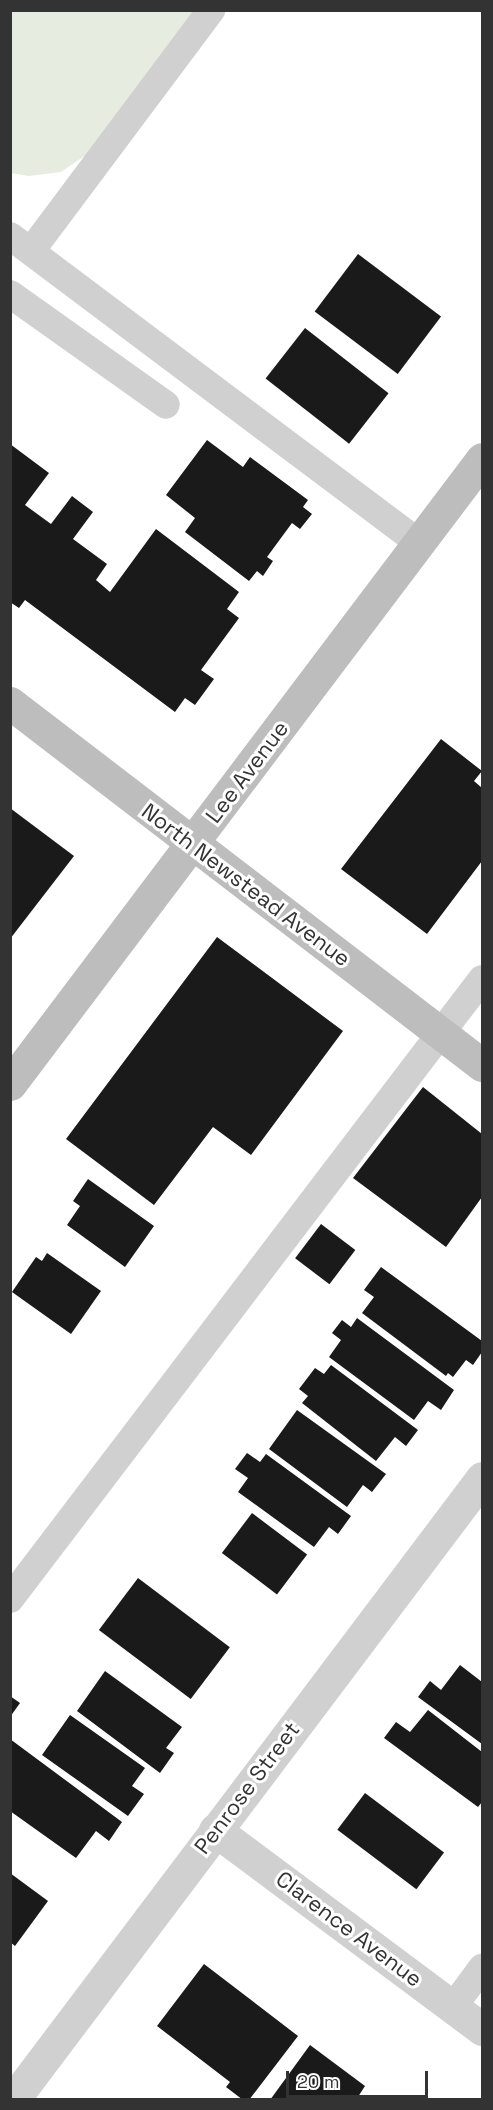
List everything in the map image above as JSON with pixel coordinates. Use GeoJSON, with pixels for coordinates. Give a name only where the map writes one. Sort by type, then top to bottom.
{"type":"FeatureCollection","features":[{"type":"Feature","properties":{"kind":"street","name":"Lee Avenue"},"geometry":{"type":"LineString","coordinates":[[10,1084],[483,459]]}},
{"type":"Feature","properties":{"kind":"street","name":"North Newstead Avenue"},"geometry":{"type":"LineString","coordinates":[[10,704],[483,1065]]}},
{"type":"Feature","properties":{"kind":"street","name":"Penrose Street"},"geometry":{"type":"LineString","coordinates":[[13,2100],[483,1478]]}},
{"type":"Feature","properties":{"kind":"street","name":"Clarence Avenue"},"geometry":{"type":"LineString","coordinates":[[215,1830],[483,2029]]}},
{"type":"Feature","properties":{"kind":"lane"},"geometry":{"type":"LineString","coordinates":[[211,10],[21,243],[419,543]]}},
{"type":"Feature","properties":{"kind":"lane"},"geometry":{"type":"LineString","coordinates":[[10,294],[166,405]]}},
{"type":"Feature","properties":{"kind":"lane"},"geometry":{"type":"LineString","coordinates":[[10,1599],[483,978]]}},
{"type":"Feature","properties":{"kind":"lane"},"geometry":{"type":"LineString","coordinates":[[453,2007],[483,1968]]}},
{"type":"Feature","properties":{"kind":"shaded area"},"geometry":{"type":"Polygon","coordinates":[[[10,11],[196,11],[92,151],[61,172],[29,176],[11,173],[10,11]]]}},
{"type":"Feature","properties":{"kind":"building"},"geometry":{"type":"Polygon","coordinates":[[[358,254],[441,317],[398,374],[315,312],[358,254]]]}},
{"type":"Feature","properties":{"kind":"building"},"geometry":{"type":"Polygon","coordinates":[[[305,328],[389,393],[349,444],[266,378],[305,328]]]}},
{"type":"Feature","properties":{"kind":"building"},"geometry":{"type":"Polygon","coordinates":[[[207,440],[243,467],[250,457],[308,500],[303,507],[312,514],[300,529],[292,523],[267,557],[273,561],[263,576],[257,571],[249,581],[185,532],[195,518],[166,495],[207,440]]]}},
{"type":"Feature","properties":{"kind":"building"},"geometry":{"type":"Polygon","coordinates":[[[10,444],[49,473],[25,505],[51,524],[72,496],[93,512],[73,539],[107,564],[96,580],[110,592],[156,529],[239,592],[227,609],[239,618],[201,670],[214,679],[195,705],[185,698],[175,712],[25,600],[19,608],[10,602],[10,444]]]}},
{"type":"Feature","properties":{"kind":"building"},"geometry":{"type":"Polygon","coordinates":[[[441,739],[482,771],[474,781],[482,788],[482,861],[427,934],[341,869],[441,739]]]}},
{"type":"Feature","properties":{"kind":"building"},"geometry":{"type":"Polygon","coordinates":[[[10,808],[74,856],[10,939],[10,808]]]}},
{"type":"Feature","properties":{"kind":"building"},"geometry":{"type":"Polygon","coordinates":[[[217,937],[343,1031],[251,1155],[213,1127],[154,1205],[66,1139],[217,937]]]}},
{"type":"Feature","properties":{"kind":"building"},"geometry":{"type":"Polygon","coordinates":[[[423,1087],[482,1134],[482,1197],[446,1247],[353,1178],[423,1087]]]}},
{"type":"Feature","properties":{"kind":"building"},"geometry":{"type":"Polygon","coordinates":[[[88,1179],[154,1226],[125,1267],[67,1225],[80,1206],[73,1201],[88,1179]]]}},
{"type":"Feature","properties":{"kind":"building"},"geometry":{"type":"Polygon","coordinates":[[[321,1224],[355,1250],[329,1284],[295,1258],[321,1224]]]}},
{"type":"Feature","properties":{"kind":"building"},"geometry":{"type":"Polygon","coordinates":[[[47,1253],[101,1291],[71,1334],[12,1292],[36,1257],[42,1261],[47,1253]]]}},
{"type":"Feature","properties":{"kind":"building"},"geometry":{"type":"Polygon","coordinates":[[[381,1267],[482,1341],[482,1352],[473,1365],[466,1360],[453,1377],[448,1373],[446,1376],[362,1313],[374,1297],[364,1290],[381,1267]]]}},
{"type":"Feature","properties":{"kind":"building"},"geometry":{"type":"Polygon","coordinates":[[[357,1318],[454,1390],[441,1410],[428,1401],[414,1420],[329,1357],[341,1340],[332,1333],[342,1320],[351,1327],[357,1318]]]}},
{"type":"Feature","properties":{"kind":"building"},"geometry":{"type":"Polygon","coordinates":[[[331,1365],[418,1430],[406,1446],[395,1437],[376,1461],[302,1403],[308,1396],[299,1389],[315,1368],[324,1374],[331,1365]]]}},
{"type":"Feature","properties":{"kind":"building"},"geometry":{"type":"Polygon","coordinates":[[[297,1410],[386,1474],[372,1492],[363,1485],[347,1507],[269,1449],[297,1410]]]}},
{"type":"Feature","properties":{"kind":"building"},"geometry":{"type":"Polygon","coordinates":[[[247,1453],[260,1462],[266,1454],[351,1516],[338,1534],[329,1527],[314,1547],[238,1492],[248,1478],[235,1469],[247,1453]]]}},
{"type":"Feature","properties":{"kind":"building"},"geometry":{"type":"Polygon","coordinates":[[[252,1513],[307,1555],[277,1594],[222,1553],[252,1513]]]}},
{"type":"Feature","properties":{"kind":"building"},"geometry":{"type":"Polygon","coordinates":[[[138,1578],[230,1647],[191,1699],[99,1630],[138,1578]]]}},
{"type":"Feature","properties":{"kind":"building"},"geometry":{"type":"Polygon","coordinates":[[[460,1665],[482,1682],[482,1744],[418,1697],[430,1681],[441,1690],[460,1665]]]}},
{"type":"Feature","properties":{"kind":"building"},"geometry":{"type":"Polygon","coordinates":[[[105,1671],[182,1727],[166,1748],[174,1753],[160,1773],[77,1711],[105,1671]]]}},
{"type":"Feature","properties":{"kind":"building"},"geometry":{"type":"Polygon","coordinates":[[[10,1696],[20,1703],[10,1717],[10,1696]]]}},
{"type":"Feature","properties":{"kind":"building"},"geometry":{"type":"Polygon","coordinates":[[[428,1710],[482,1752],[482,1802],[478,1807],[384,1738],[396,1722],[410,1732],[428,1710]]]}},
{"type":"Feature","properties":{"kind":"building"},"geometry":{"type":"Polygon","coordinates":[[[70,1715],[145,1768],[132,1786],[144,1794],[128,1816],[42,1755],[70,1715]]]}},
{"type":"Feature","properties":{"kind":"building"},"geometry":{"type":"Polygon","coordinates":[[[10,1739],[122,1822],[109,1841],[96,1831],[76,1858],[10,1811],[10,1739]]]}},
{"type":"Feature","properties":{"kind":"building"},"geometry":{"type":"Polygon","coordinates":[[[365,1793],[444,1853],[416,1889],[337,1830],[365,1793]]]}},
{"type":"Feature","properties":{"kind":"building"},"geometry":{"type":"Polygon","coordinates":[[[10,1873],[48,1901],[15,1946],[10,1942],[10,1873]]]}},
{"type":"Feature","properties":{"kind":"building"},"geometry":{"type":"Polygon","coordinates":[[[204,1964],[298,2036],[249,2100],[243,2100],[226,2087],[230,2082],[157,2026],[204,1964]]]}},
{"type":"Feature","properties":{"kind":"building"},"geometry":{"type":"Polygon","coordinates":[[[310,2045],[365,2086],[356,2100],[270,2100],[310,2045]]]}}]}
